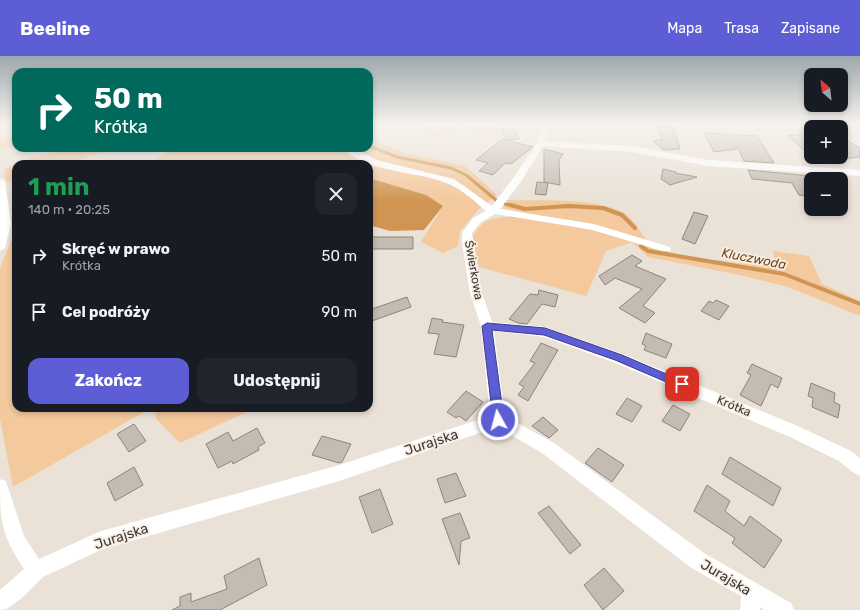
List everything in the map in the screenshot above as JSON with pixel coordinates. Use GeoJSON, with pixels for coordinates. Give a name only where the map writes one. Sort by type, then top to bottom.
{"type":"FeatureCollection","features":[{"type":"Feature","properties":{"kind":"street","name":"Świerkowa"},"geometry":{"type":"LineString","coordinates":[[498,420],[487,326],[476,293],[467,242],[467,233],[478,220],[493,211],[515,184],[536,150]]}},
{"type":"Feature","properties":{"kind":"street"},"geometry":{"type":"LineString","coordinates":[[635,150],[708,163],[860,173]]}},
{"type":"Feature","properties":{"kind":"street"},"geometry":{"type":"LineString","coordinates":[[353,152],[369,160]]}},
{"type":"Feature","properties":{"kind":"street"},"geometry":{"type":"LineString","coordinates":[[373,162],[451,181],[469,192],[493,211],[594,227],[666,249]]}},
{"type":"Feature","properties":{"kind":"street"},"geometry":{"type":"LineString","coordinates":[[0,182],[3,214],[2,243],[0,248]]}},
{"type":"Feature","properties":{"kind":"street","name":"Krótka"},"geometry":{"type":"LineString","coordinates":[[487,326],[545,332],[618,358],[795,432],[845,456],[860,468]]}},
{"type":"Feature","properties":{"kind":"street","name":"Jurajska"},"geometry":{"type":"LineString","coordinates":[[36,570],[101,540],[336,474],[498,420],[548,448],[750,601],[784,610]]}},
{"type":"Feature","properties":{"kind":"street"},"geometry":{"type":"LineString","coordinates":[[0,487],[16,541],[36,570],[16,590],[0,602]]}},
{"type":"Feature","properties":{"kind":"shaded area"},"geometry":{"type":"Polygon","coordinates":[[[373,150],[396,150],[404,153],[465,166],[497,195],[479,209],[460,231],[458,246],[443,253],[421,242],[443,206],[425,195],[373,179],[373,160],[155,160],[168,152],[373,152],[373,150]]]}},
{"type":"Feature","properties":{"kind":"shaded area"},"geometry":{"type":"Polygon","coordinates":[[[53,152],[105,152],[78,160],[25,160],[53,152]]]}},
{"type":"Feature","properties":{"kind":"shaded area"},"geometry":{"type":"Polygon","coordinates":[[[12,166],[12,180],[6,182],[4,169],[12,166]]]}},
{"type":"Feature","properties":{"kind":"shaded area"},"geometry":{"type":"Polygon","coordinates":[[[373,179],[426,195],[443,206],[424,230],[390,231],[373,226],[373,179]]]}},
{"type":"Feature","properties":{"kind":"shaded area"},"geometry":{"type":"Polygon","coordinates":[[[508,200],[571,201],[604,206],[618,210],[628,216],[646,240],[503,208],[508,200]]]}},
{"type":"Feature","properties":{"kind":"shaded area"},"geometry":{"type":"Polygon","coordinates":[[[514,216],[570,224],[683,256],[777,268],[773,251],[809,256],[822,284],[860,301],[860,316],[788,287],[740,275],[648,257],[632,242],[606,251],[586,296],[479,267],[472,238],[476,231],[480,226],[489,220],[514,216]]]}},
{"type":"Feature","properties":{"kind":"shaded area"},"geometry":{"type":"Polygon","coordinates":[[[11,241],[12,412],[144,412],[13,487],[0,419],[0,268],[11,241]]]}},
{"type":"Feature","properties":{"kind":"shaded area"},"geometry":{"type":"Polygon","coordinates":[[[155,412],[246,412],[180,443],[156,419],[155,412]]]}},
{"type":"Feature","properties":{"kind":"building"},"geometry":{"type":"Polygon","coordinates":[[[489,150],[529,150],[511,164],[505,163],[493,175],[479,171],[488,163],[476,160],[489,150]]]}},
{"type":"Feature","properties":{"kind":"building"},"geometry":{"type":"Polygon","coordinates":[[[544,150],[563,154],[559,160],[560,185],[544,182],[544,150]]]}},
{"type":"Feature","properties":{"kind":"building"},"geometry":{"type":"Polygon","coordinates":[[[713,150],[730,150],[714,152],[713,150]]]}},
{"type":"Feature","properties":{"kind":"building"},"geometry":{"type":"Polygon","coordinates":[[[739,150],[766,150],[774,163],[744,161],[739,150]]]}},
{"type":"Feature","properties":{"kind":"building"},"geometry":{"type":"Polygon","coordinates":[[[848,150],[860,150],[860,157],[848,158],[848,150]]]}},
{"type":"Feature","properties":{"kind":"building"},"geometry":{"type":"Polygon","coordinates":[[[663,169],[697,177],[670,185],[661,179],[663,169]]]}},
{"type":"Feature","properties":{"kind":"building"},"geometry":{"type":"Polygon","coordinates":[[[748,170],[804,175],[804,195],[799,195],[792,183],[752,179],[748,170]]]}},
{"type":"Feature","properties":{"kind":"building"},"geometry":{"type":"Polygon","coordinates":[[[537,182],[548,183],[546,195],[535,194],[537,182]]]}},
{"type":"Feature","properties":{"kind":"building"},"geometry":{"type":"Polygon","coordinates":[[[694,212],[708,216],[695,244],[682,239],[694,212]]]}},
{"type":"Feature","properties":{"kind":"building"},"geometry":{"type":"Polygon","coordinates":[[[373,237],[413,237],[413,249],[373,249],[373,237]]]}},
{"type":"Feature","properties":{"kind":"building"},"geometry":{"type":"Polygon","coordinates":[[[632,255],[642,261],[635,266],[666,279],[643,306],[655,313],[645,323],[619,308],[642,289],[615,278],[605,285],[599,276],[632,255]]]}},
{"type":"Feature","properties":{"kind":"building"},"geometry":{"type":"Polygon","coordinates":[[[539,290],[558,295],[555,307],[542,304],[527,324],[518,323],[509,319],[530,294],[538,295],[539,290]]]}},
{"type":"Feature","properties":{"kind":"building"},"geometry":{"type":"Polygon","coordinates":[[[407,297],[411,307],[373,321],[373,309],[407,297]]]}},
{"type":"Feature","properties":{"kind":"building"},"geometry":{"type":"Polygon","coordinates":[[[716,300],[729,306],[719,320],[701,311],[709,301],[713,303],[716,300]]]}},
{"type":"Feature","properties":{"kind":"building"},"geometry":{"type":"Polygon","coordinates":[[[432,318],[443,320],[442,322],[464,325],[456,357],[434,354],[439,334],[428,333],[432,318]]]}},
{"type":"Feature","properties":{"kind":"building"},"geometry":{"type":"Polygon","coordinates":[[[646,333],[672,344],[666,358],[644,350],[646,346],[642,344],[646,333]]]}},
{"type":"Feature","properties":{"kind":"building"},"geometry":{"type":"Polygon","coordinates":[[[541,343],[558,350],[528,401],[518,395],[524,387],[519,384],[535,363],[530,361],[541,343]]]}},
{"type":"Feature","properties":{"kind":"building"},"geometry":{"type":"Polygon","coordinates":[[[752,364],[782,378],[778,388],[771,384],[761,406],[740,395],[751,375],[747,373],[752,364]]]}},
{"type":"Feature","properties":{"kind":"building"},"geometry":{"type":"Polygon","coordinates":[[[811,383],[835,393],[834,402],[840,405],[838,418],[812,407],[813,398],[808,396],[811,383]]]}},
{"type":"Feature","properties":{"kind":"building"},"geometry":{"type":"Polygon","coordinates":[[[466,391],[483,402],[466,421],[459,416],[456,418],[447,412],[466,391]]]}},
{"type":"Feature","properties":{"kind":"building"},"geometry":{"type":"Polygon","coordinates":[[[627,398],[642,406],[632,422],[616,414],[627,398]]]}},
{"type":"Feature","properties":{"kind":"building"},"geometry":{"type":"Polygon","coordinates":[[[673,405],[690,414],[680,431],[662,421],[673,405]]]}},
{"type":"Feature","properties":{"kind":"building"},"geometry":{"type":"Polygon","coordinates":[[[543,417],[558,430],[549,438],[532,426],[543,417]]]}},
{"type":"Feature","properties":{"kind":"building"},"geometry":{"type":"Polygon","coordinates":[[[134,424],[146,441],[129,452],[117,434],[134,424]]]}},
{"type":"Feature","properties":{"kind":"building"},"geometry":{"type":"Polygon","coordinates":[[[257,428],[265,443],[258,447],[259,450],[233,464],[232,461],[218,468],[206,444],[228,432],[233,441],[257,428]]]}},
{"type":"Feature","properties":{"kind":"building"},"geometry":{"type":"Polygon","coordinates":[[[322,436],[351,444],[342,462],[339,463],[312,455],[322,436]]]}},
{"type":"Feature","properties":{"kind":"building"},"geometry":{"type":"Polygon","coordinates":[[[598,448],[624,465],[612,482],[585,463],[598,448]]]}},
{"type":"Feature","properties":{"kind":"building"},"geometry":{"type":"Polygon","coordinates":[[[730,457],[781,488],[773,506],[722,474],[730,457]]]}},
{"type":"Feature","properties":{"kind":"building"},"geometry":{"type":"Polygon","coordinates":[[[134,467],[143,485],[115,501],[107,483],[134,467]]]}},
{"type":"Feature","properties":{"kind":"building"},"geometry":{"type":"Polygon","coordinates":[[[456,473],[466,496],[445,503],[437,479],[456,473]]]}},
{"type":"Feature","properties":{"kind":"building"},"geometry":{"type":"Polygon","coordinates":[[[707,485],[730,501],[725,511],[744,526],[750,516],[782,540],[764,568],[732,543],[735,538],[694,511],[707,485]]]}},
{"type":"Feature","properties":{"kind":"building"},"geometry":{"type":"Polygon","coordinates":[[[380,489],[393,524],[372,533],[359,497],[380,489]]]}},
{"type":"Feature","properties":{"kind":"building"},"geometry":{"type":"Polygon","coordinates":[[[549,506],[581,545],[570,554],[538,513],[549,506]]]}},
{"type":"Feature","properties":{"kind":"building"},"geometry":{"type":"Polygon","coordinates":[[[460,513],[470,538],[461,541],[459,565],[442,519],[460,513]]]}},
{"type":"Feature","properties":{"kind":"building"},"geometry":{"type":"Polygon","coordinates":[[[259,558],[267,585],[220,610],[172,610],[180,606],[180,597],[191,593],[191,602],[227,589],[224,576],[259,558]]]}},
{"type":"Feature","properties":{"kind":"building"},"geometry":{"type":"Polygon","coordinates":[[[604,568],[624,591],[603,610],[584,585],[604,568]]]}},
{"type":"Feature","properties":{"kind":"waterway","name":"Kluczwoda"},"geometry":{"type":"LineString","coordinates":[[379,150],[397,157],[451,168],[466,175],[496,200]]}},
{"type":"Feature","properties":{"kind":"waterway","name":"Kluczwoda"},"geometry":{"type":"LineString","coordinates":[[505,204],[512,206]]}},
{"type":"Feature","properties":{"kind":"waterway","name":"Kluczwoda"},"geometry":{"type":"LineString","coordinates":[[512,206],[525,209],[568,206]]}},
{"type":"Feature","properties":{"kind":"waterway","name":"Kluczwoda"},"geometry":{"type":"LineString","coordinates":[[568,206],[603,208],[622,215],[635,228]]}},
{"type":"Feature","properties":{"kind":"waterway","name":"Kluczwoda"},"geometry":{"type":"LineString","coordinates":[[641,246],[648,251],[784,274],[860,304]]}},
{"type":"Feature","properties":{"kind":"route"},"geometry":{"type":"LineString","coordinates":[[498,420],[487,326],[545,332],[618,358],[682,384]]}}]}
